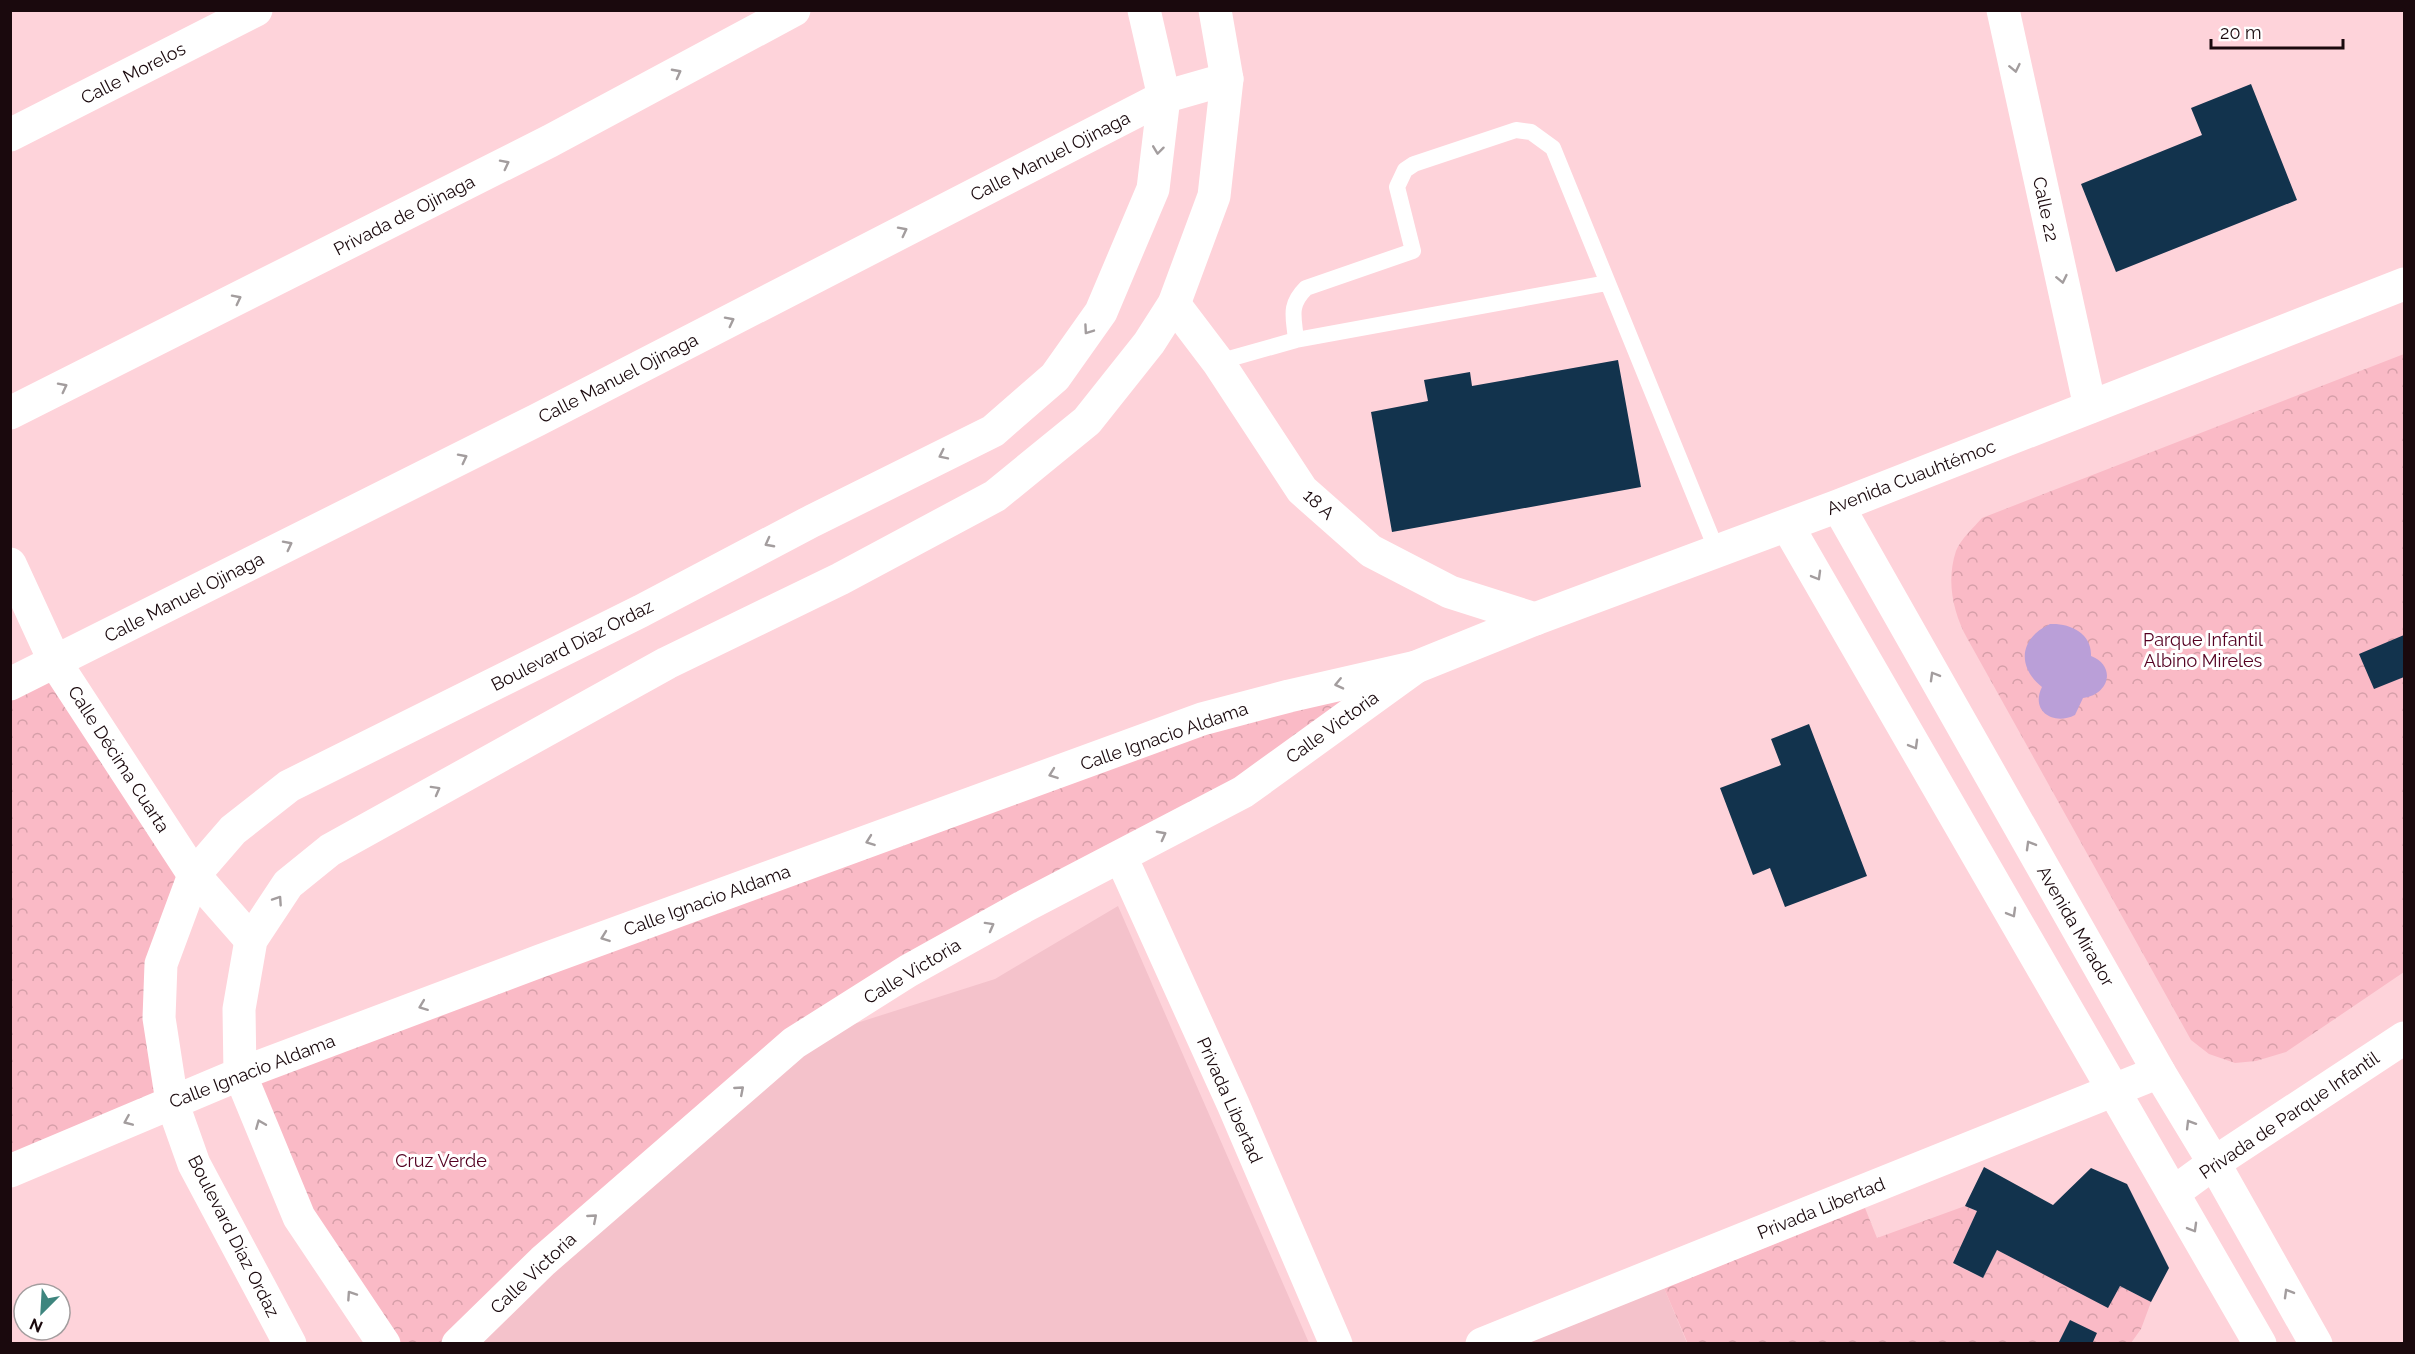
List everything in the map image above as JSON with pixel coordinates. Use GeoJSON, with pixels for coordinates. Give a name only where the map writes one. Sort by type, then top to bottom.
{"type":"FeatureCollection","features":[{"type":"Feature","properties":{"kind":"main road","name":"Calle Morelos"},"geometry":{"type":"LineString","coordinates":[[10,135],[256,10]]}},
{"type":"Feature","properties":{"kind":"main road","name":"Privada de Ojinaga"},"geometry":{"type":"LineString","coordinates":[[10,413],[550,141],[794,10]]}},
{"type":"Feature","properties":{"kind":"main road","name":"Boulevard Díaz Ordaz"},"geometry":{"type":"LineString","coordinates":[[291,1344],[194,1164],[172,1102],[159,1018],[161,964],[194,875],[233,830],[289,786],[641,611],[812,521],[993,431],[1055,377],[1101,312],[1153,189],[1164,97],[1144,10]]}},
{"type":"Feature","properties":{"kind":"main road"},"geometry":{"type":"LineString","coordinates":[[384,1344],[299,1217],[240,1074],[239,1009],[251,940],[288,884],[330,850],[667,663],[840,579],[995,496],[1087,421],[1149,342],[1174,304],[1214,196],[1227,79],[1215,10]]}},
{"type":"Feature","properties":{"kind":"main road","name":"Calle 22"},"geometry":{"type":"LineString","coordinates":[[2003,10],[2090,407]]}},
{"type":"Feature","properties":{"kind":"main road","name":"Calle Manuel Ojinaga"},"geometry":{"type":"LineString","coordinates":[[10,684],[548,415],[1164,97],[1227,79]]}},
{"type":"Feature","properties":{"kind":"main road","name":"Avenida Cuauhtémoc"},"geometry":{"type":"LineString","coordinates":[[1416,667],[1535,619],[1838,506],[2404,284]]}},
{"type":"Feature","properties":{"kind":"main road","name":"18 A"},"geometry":{"type":"LineString","coordinates":[[1174,304],[1218,362],[1302,490],[1371,551],[1450,592],[1535,619]]}},
{"type":"Feature","properties":{"kind":"main road","name":"Avenida Mirador"},"geometry":{"type":"LineString","coordinates":[[1838,506],[2316,1344]]}},
{"type":"Feature","properties":{"kind":"main road"},"geometry":{"type":"LineString","coordinates":[[1787,525],[2260,1344]]}},
{"type":"Feature","properties":{"kind":"main road","name":"Calle Décima Cuarta"},"geometry":{"type":"LineString","coordinates":[[10,564],[56,662],[194,875],[251,940]]}},
{"type":"Feature","properties":{"kind":"main road","name":"Calle Victoria"},"geometry":{"type":"LineString","coordinates":[[458,1344],[543,1261],[794,1043],[908,971],[1023,907],[1243,792],[1416,667]]}},
{"type":"Feature","properties":{"kind":"main road","name":"Calle Ignacio Aldama"},"geometry":{"type":"LineString","coordinates":[[10,1171],[240,1074],[529,965],[1202,719],[1289,696],[1416,667]]}},
{"type":"Feature","properties":{"kind":"main road","name":"Privada Libertad"},"geometry":{"type":"LineString","coordinates":[[1121,857],[1233,1104],[1336,1344]]}},
{"type":"Feature","properties":{"kind":"main road","name":"Privada de Parque Infantil"},"geometry":{"type":"LineString","coordinates":[[2173,1193],[2214,1163],[2404,1038]]}},
{"type":"Feature","properties":{"kind":"main road","name":"Privada Libertad"},"geometry":{"type":"LineString","coordinates":[[1482,1344],[2159,1072]]}},
{"type":"Feature","properties":{"kind":"lane"},"geometry":{"type":"LineString","coordinates":[[1296,340],[1293,308],[1295,301],[1306,288],[1413,251],[1397,187],[1405,170],[1414,164],[1515,130],[1531,132],[1552,148],[1717,552]]}},
{"type":"Feature","properties":{"kind":"lane"},"geometry":{"type":"LineString","coordinates":[[1218,362],[1296,340],[1607,283]]}},
{"type":"Feature","properties":{"kind":"shaded area"},"geometry":{"type":"Polygon","coordinates":[[[2050,624],[2065,625],[2084,636],[2088,641],[2091,656],[2104,666],[2107,673],[2104,686],[2099,692],[2083,698],[2075,715],[2067,718],[2052,717],[2041,709],[2039,696],[2042,687],[2034,679],[2025,662],[2027,645],[2032,637],[2050,624]]]}},
{"type":"Feature","properties":{"kind":"shaded area"},"geometry":{"type":"Polygon","coordinates":[[[1118,906],[1309,1343],[473,1344],[794,1043],[995,979],[1118,906]]]}},
{"type":"Feature","properties":{"kind":"shaded area"},"geometry":{"type":"Polygon","coordinates":[[[1664,1288],[1687,1343],[1523,1344],[1664,1288]]]}},
{"type":"Feature","properties":{"kind":"green space","name":"Parque Infantil Albino Mireles"},"geometry":{"type":"Polygon","coordinates":[[[2404,354],[2404,972],[2286,1052],[2256,1061],[2235,1063],[2209,1054],[2191,1040],[1967,638],[1952,596],[1953,562],[1961,542],[1982,518],[2404,354]]]}},
{"type":"Feature","properties":{"kind":"green space"},"geometry":{"type":"Polygon","coordinates":[[[55,662],[194,875],[161,964],[172,1102],[11,1171],[11,683],[55,662]]]}},
{"type":"Feature","properties":{"kind":"green space","name":"Cruz Verde"},"geometry":{"type":"Polygon","coordinates":[[[1416,667],[1243,792],[794,1043],[461,1343],[385,1343],[240,1074],[1202,719],[1416,667]]]}},
{"type":"Feature","properties":{"kind":"green space"},"geometry":{"type":"Polygon","coordinates":[[[1965,1206],[1977,1211],[1953,1264],[1983,1278],[1997,1250],[2108,1307],[2120,1286],[2151,1302],[2141,1329],[2131,1343],[1688,1344],[1664,1288],[1865,1208],[1877,1238],[1965,1206]]]}},
{"type":"Feature","properties":{"kind":"building"},"geometry":{"type":"Polygon","coordinates":[[[2251,84],[2297,200],[2116,272],[2081,184],[2202,135],[2191,108],[2251,84]]]}},
{"type":"Feature","properties":{"kind":"building"},"geometry":{"type":"Polygon","coordinates":[[[1618,360],[1641,487],[1392,532],[1371,412],[1428,401],[1424,380],[1470,372],[1472,386],[1618,360]]]}},
{"type":"Feature","properties":{"kind":"building"},"geometry":{"type":"Polygon","coordinates":[[[2404,635],[2404,677],[2374,689],[2359,654],[2404,635]]]}},
{"type":"Feature","properties":{"kind":"building"},"geometry":{"type":"Polygon","coordinates":[[[1809,724],[1867,876],[1785,907],[1770,868],[1753,875],[1720,788],[1781,765],[1771,739],[1809,724]]]}},
{"type":"Feature","properties":{"kind":"building"},"geometry":{"type":"Polygon","coordinates":[[[1984,1167],[2053,1205],[2091,1168],[2127,1184],[2169,1268],[2151,1302],[2120,1286],[2108,1308],[1997,1250],[1983,1278],[1953,1263],[1977,1211],[1965,1206],[1984,1167]]]}},
{"type":"Feature","properties":{"kind":"building"},"geometry":{"type":"Polygon","coordinates":[[[2070,1320],[2097,1333],[2092,1344],[2058,1344],[2070,1320]]]}}]}
